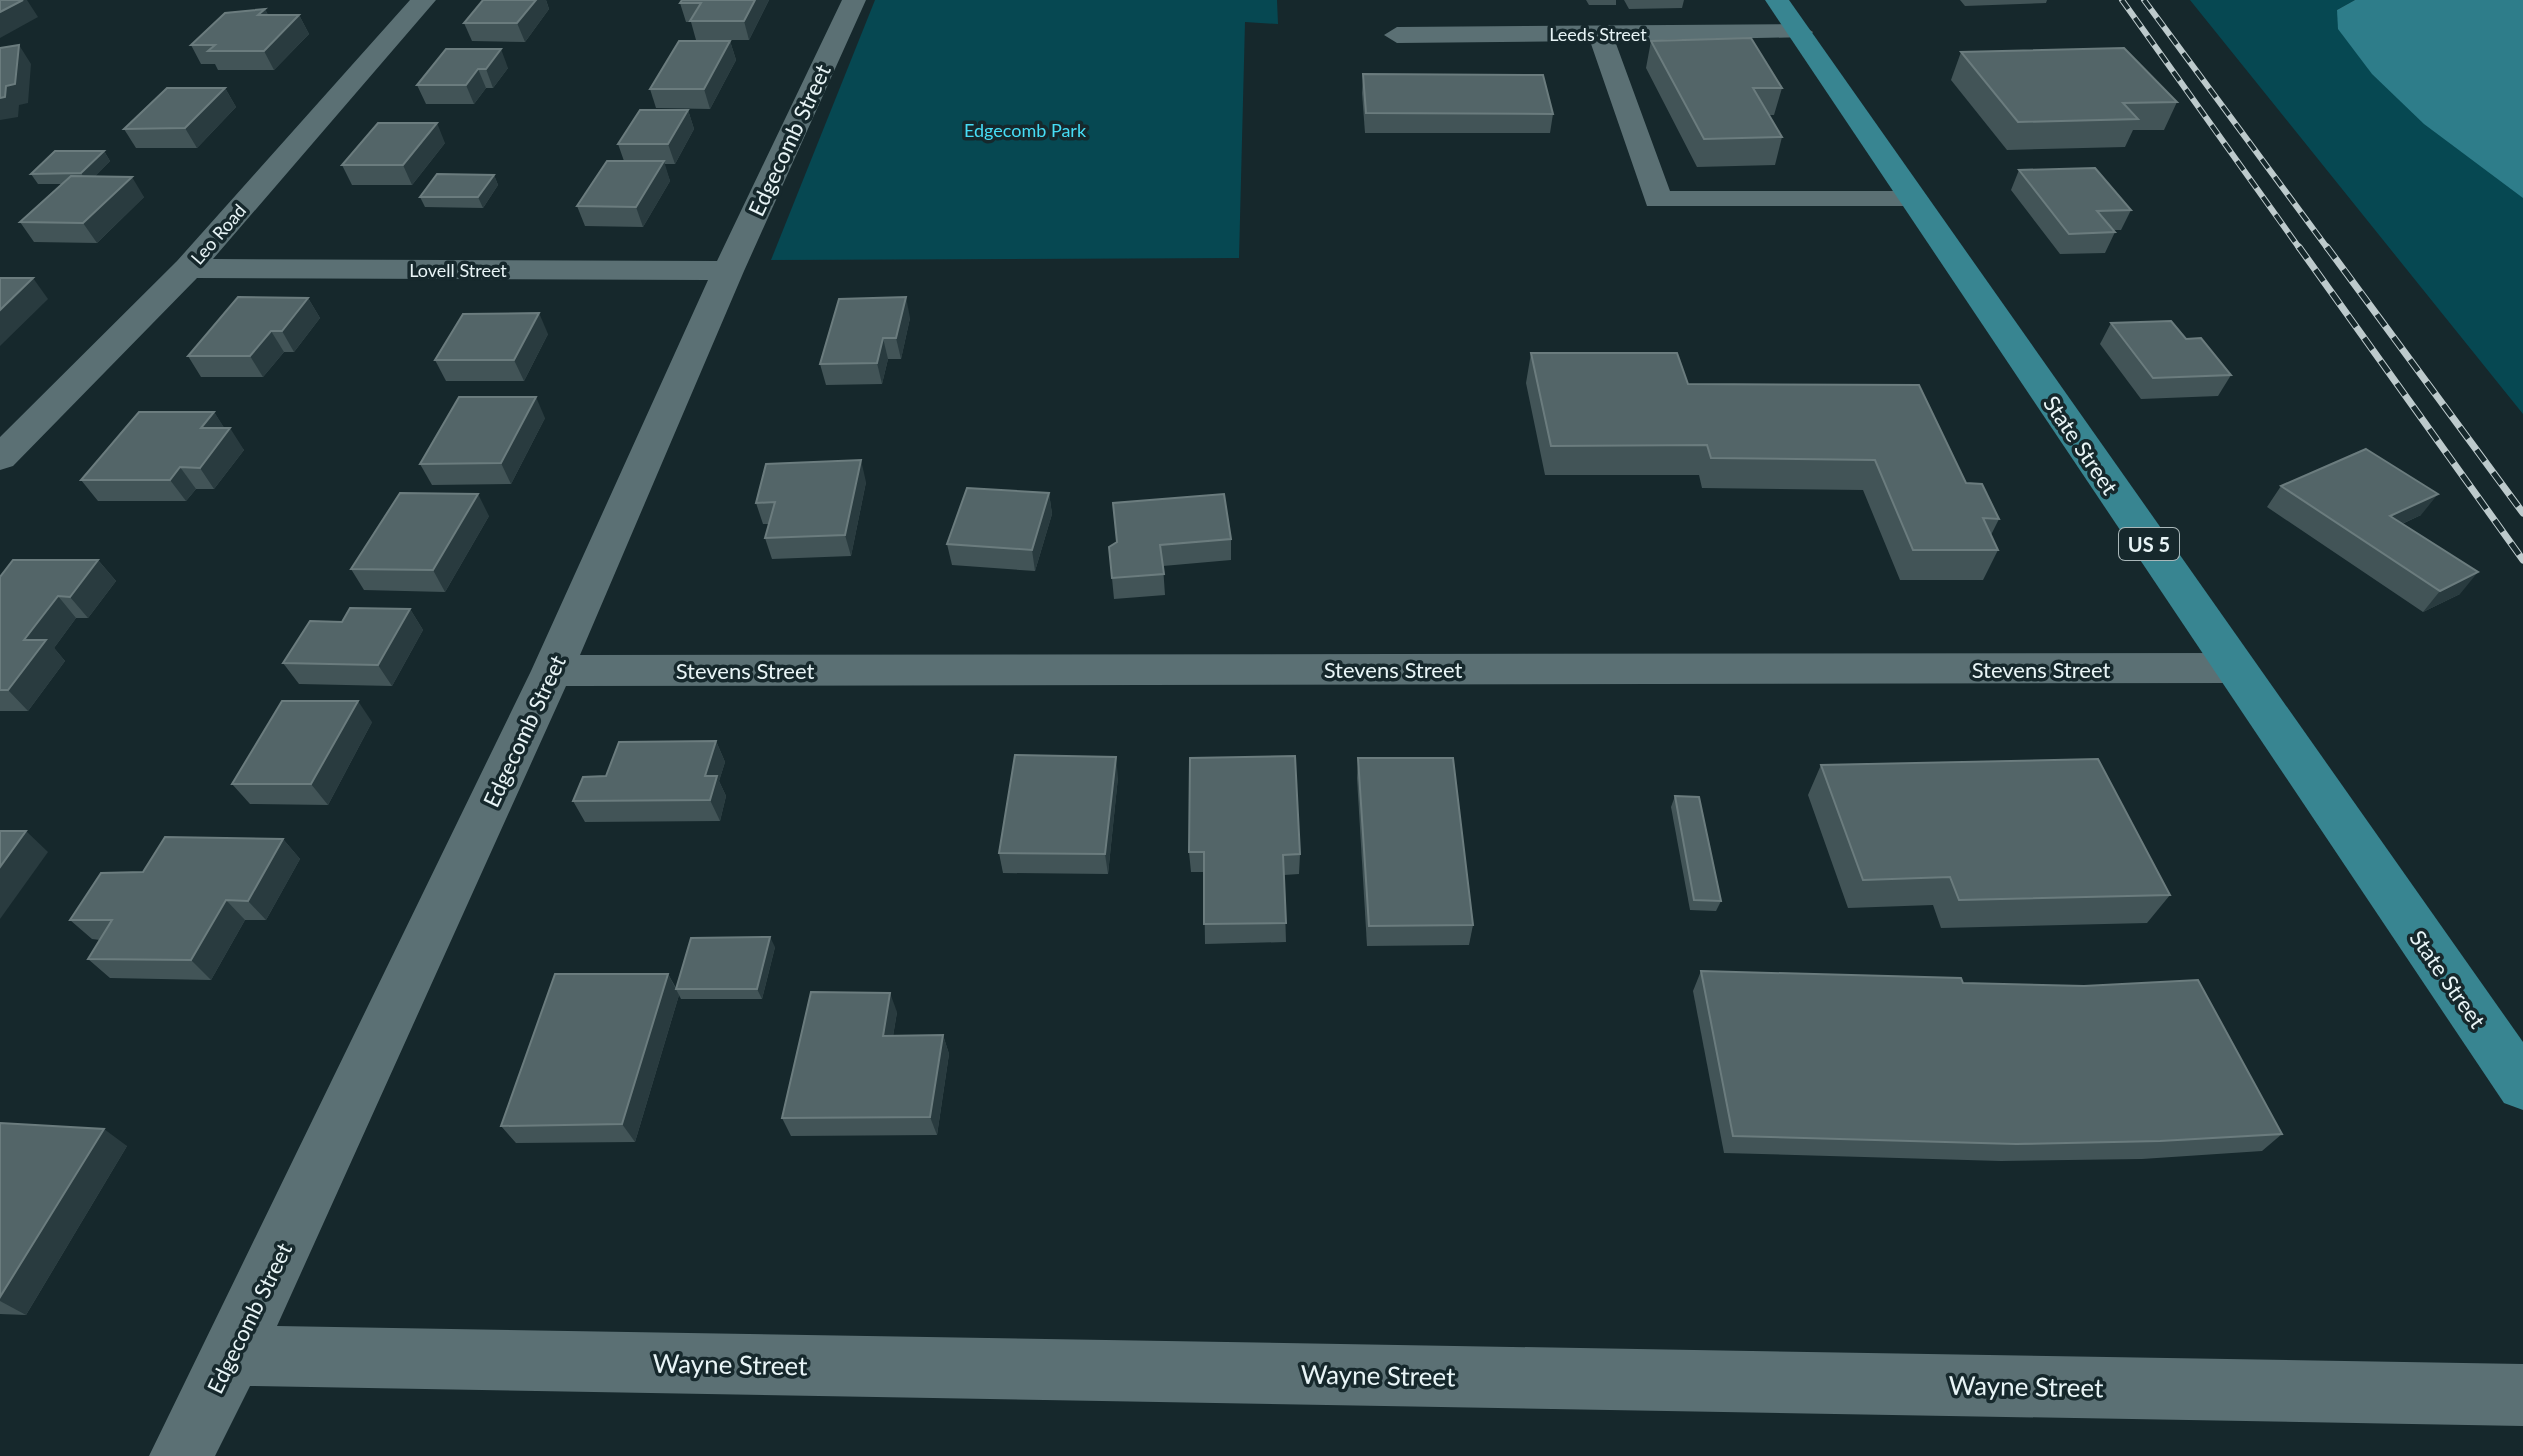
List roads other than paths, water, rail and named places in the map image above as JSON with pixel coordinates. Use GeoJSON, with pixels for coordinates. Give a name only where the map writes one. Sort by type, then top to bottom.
{"type":"FeatureCollection","features":[{"type":"Feature","properties":{"kind":"main road","name":"State Street"},"geometry":{"type":"LineString","coordinates":[[1777,0],[2523,1086]]}},
{"type":"Feature","properties":{"kind":"street","name":"Leo Road"},"geometry":{"type":"LineString","coordinates":[[0,458],[188,268],[424,0]]}},
{"type":"Feature","properties":{"kind":"street","name":"Edgecomb Street"},"geometry":{"type":"LineString","coordinates":[[181,1456],[233,1355],[552,671],[728,271],[854,0]]}},
{"type":"Feature","properties":{"kind":"street","name":"Leeds Street"},"geometry":{"type":"LineString","coordinates":[[1397,35],[1800,32]]}},
{"type":"Feature","properties":{"kind":"street"},"geometry":{"type":"LineString","coordinates":[[1600,34],[1658,200],[1914,200]]}},
{"type":"Feature","properties":{"kind":"street","name":"Lovell Street"},"geometry":{"type":"LineString","coordinates":[[188,268],[728,271]]}},
{"type":"Feature","properties":{"kind":"street","name":"Stevens Street"},"geometry":{"type":"LineString","coordinates":[[552,671],[2233,668]]}},
{"type":"Feature","properties":{"kind":"street","name":"Wayne Street"},"geometry":{"type":"LineString","coordinates":[[233,1355],[2523,1395]]}},
{"type":"Feature","properties":{"kind":"railway"},"geometry":{"type":"LineString","coordinates":[[2122,0],[2300,249]]}},
{"type":"Feature","properties":{"kind":"railway"},"geometry":{"type":"LineString","coordinates":[[2144,0],[2328,249]]}},
{"type":"Feature","properties":{"kind":"railway"},"geometry":{"type":"LineString","coordinates":[[2299,247],[2523,560]]}},
{"type":"Feature","properties":{"kind":"railway"},"geometry":{"type":"LineString","coordinates":[[2327,247],[2523,513]]}},
{"type":"Feature","properties":{"kind":"park label","name":"Edgecomb Park"},"geometry":{"type":"Point","coordinates":[1025,130]}}]}
